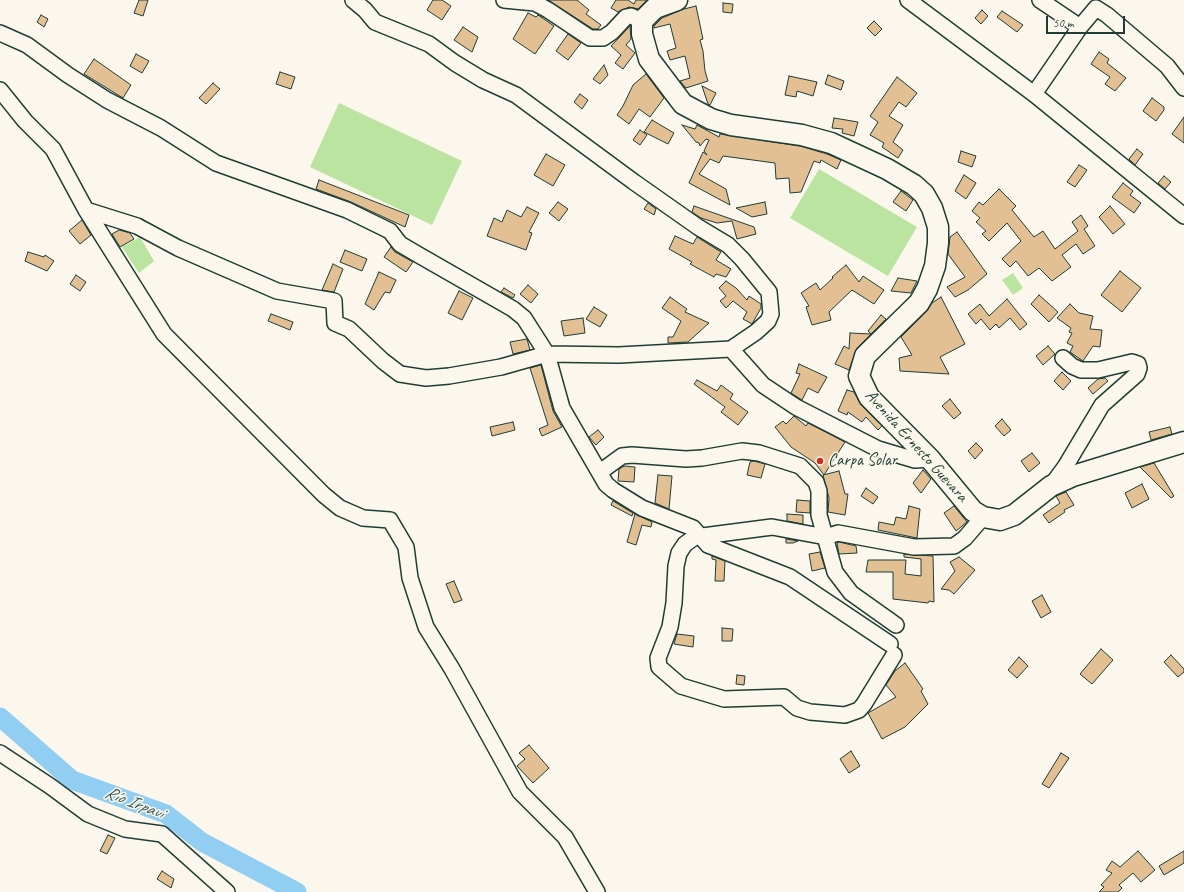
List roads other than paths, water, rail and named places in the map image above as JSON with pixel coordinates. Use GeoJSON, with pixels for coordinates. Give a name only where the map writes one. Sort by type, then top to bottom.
{"type":"FeatureCollection","features":[{"type":"Feature","properties":{"kind":"main road"},"geometry":{"type":"LineString","coordinates":[[642,21],[655,8],[677,0]]}},
{"type":"Feature","properties":{"kind":"main road","name":"Avenida Ernesto Guevara"},"geometry":{"type":"LineString","coordinates":[[642,21],[642,34],[649,60],[683,104],[711,119],[731,125],[802,135],[831,143],[887,169],[914,185],[924,194],[932,208],[938,227],[938,243],[935,266],[931,278],[919,303],[865,356],[859,376],[869,397],[930,459],[973,510],[983,517],[1000,520],[1014,516],[1051,486],[1073,476],[1184,442]]}},
{"type":"Feature","properties":{"kind":"street"},"geometry":{"type":"LineString","coordinates":[[86,210],[137,226],[178,248],[277,291],[334,302],[335,323],[349,329],[383,361],[400,374],[426,378],[449,376],[501,366],[547,354],[619,355],[731,349],[756,332],[768,321],[771,314],[769,292],[742,259],[728,246],[698,227],[604,161],[516,95],[483,80],[455,63],[429,44],[375,22],[365,10],[353,0]]}},
{"type":"Feature","properties":{"kind":"street"},"geometry":{"type":"LineString","coordinates":[[504,0],[535,3],[590,38],[603,38],[612,32],[626,18],[631,16],[642,21]]}},
{"type":"Feature","properties":{"kind":"street"},"geometry":{"type":"LineString","coordinates":[[908,0],[1034,94],[1184,216]]}},
{"type":"Feature","properties":{"kind":"street"},"geometry":{"type":"LineString","coordinates":[[1040,0],[1080,27]]}},
{"type":"Feature","properties":{"kind":"street"},"geometry":{"type":"LineString","coordinates":[[1034,94],[1080,27],[1096,8],[1107,15],[1167,66],[1184,88]]}},
{"type":"Feature","properties":{"kind":"street"},"geometry":{"type":"LineString","coordinates":[[0,33],[27,45],[68,75],[107,100],[161,128],[216,163],[347,210],[390,231],[400,244],[513,309],[524,318],[547,354],[562,408],[606,484],[642,508],[693,528],[701,536],[708,545],[790,577],[892,649],[864,704],[859,710],[845,715],[810,712],[797,708],[784,697],[724,699],[681,686],[659,667],[658,658],[670,627],[674,603],[676,566],[679,553],[690,540],[695,537],[701,536],[772,527],[826,537],[838,533],[914,547],[954,546],[964,538],[983,517]]}},
{"type":"Feature","properties":{"kind":"street"},"geometry":{"type":"LineString","coordinates":[[0,90],[25,121],[53,149],[86,210],[164,334],[208,380],[293,462],[324,495],[340,508],[363,518],[390,520],[406,546],[410,578],[426,627],[452,669],[520,792],[564,837],[597,892]]}},
{"type":"Feature","properties":{"kind":"street"},"geometry":{"type":"LineString","coordinates":[[731,349],[763,384],[796,407],[878,449],[915,460],[930,459]]}},
{"type":"Feature","properties":{"kind":"street"},"geometry":{"type":"LineString","coordinates":[[1051,486],[1065,467],[1102,405],[1137,374],[1139,368],[1138,364],[1132,362],[1098,370],[1081,370],[1072,366],[1063,358]]}},
{"type":"Feature","properties":{"kind":"street"},"geometry":{"type":"LineString","coordinates":[[600,472],[622,456],[632,455],[686,459],[702,458],[742,451],[759,453],[800,466],[816,482],[819,491],[819,515],[826,537],[829,556],[835,572],[851,593],[896,625]]}},
{"type":"Feature","properties":{"kind":"street"},"geometry":{"type":"LineString","coordinates":[[0,753],[50,786],[88,814],[125,829],[162,834],[227,892]]}},
{"type":"Feature","properties":{"kind":"waterway","name":"Río Irpavi"},"geometry":{"type":"LineString","coordinates":[[0,717],[72,780],[166,814],[202,842],[297,892]]}},
{"type":"Feature","properties":{"kind":"place","name":"Carpa Solar"},"geometry":{"type":"Point","coordinates":[820,461]}}]}
